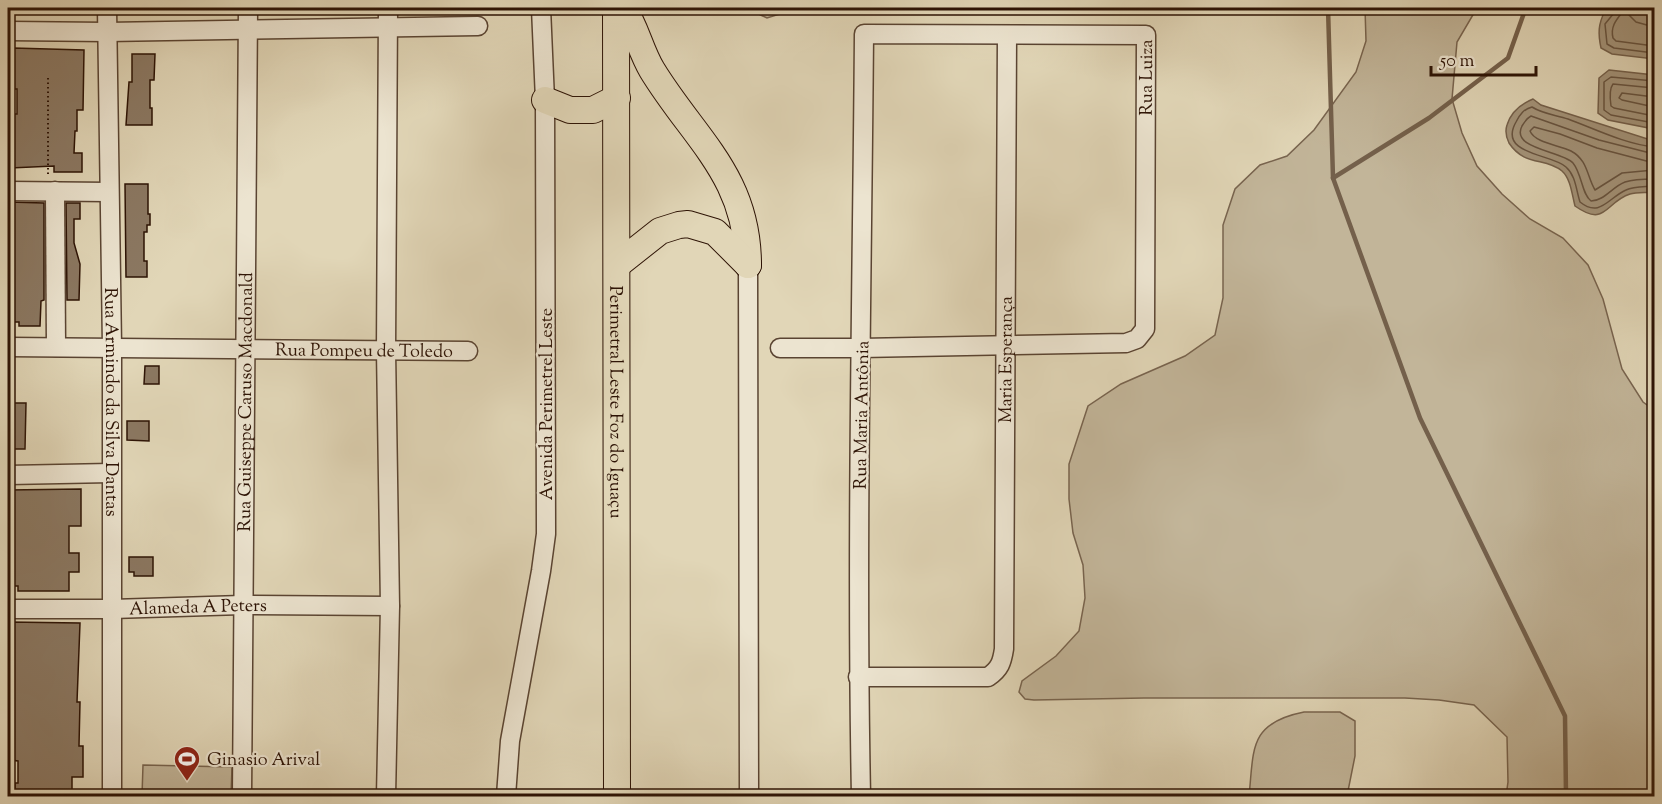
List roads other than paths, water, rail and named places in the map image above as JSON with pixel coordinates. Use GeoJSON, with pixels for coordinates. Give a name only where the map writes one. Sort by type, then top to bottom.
{"type":"FeatureCollection","features":[{"type":"Feature","properties":{"kind":"highway","name":"Perimetral Leste Foz do Iguaçu"},"geometry":{"type":"LineString","coordinates":[[616,8],[617,796]]}},
{"type":"Feature","properties":{"kind":"highway"},"geometry":{"type":"LineString","coordinates":[[623,8],[632,20],[637,38],[653,71],[720,163],[729,181],[746,233],[748,265]]}},
{"type":"Feature","properties":{"kind":"highway"},"geometry":{"type":"LineString","coordinates":[[545,100],[570,110],[594,110],[617,98]]}},
{"type":"Feature","properties":{"kind":"highway"},"geometry":{"type":"LineString","coordinates":[[617,266],[660,231],[688,224],[715,232],[748,265]]}},
{"type":"Feature","properties":{"kind":"street","name":"Rua Armindo da Silva Dantas"},"geometry":{"type":"LineString","coordinates":[[107,8],[112,347],[111,796]]}},
{"type":"Feature","properties":{"kind":"street","name":"Rua Guiseppe Caruso Macdonald"},"geometry":{"type":"LineString","coordinates":[[242,796],[248,8]]}},
{"type":"Feature","properties":{"kind":"street"},"geometry":{"type":"LineString","coordinates":[[386,796],[390,606],[386,350],[388,8]]}},
{"type":"Feature","properties":{"kind":"street","name":"Avenida Perimetrel Leste"},"geometry":{"type":"LineString","coordinates":[[506,796],[510,741],[546,534],[545,100],[541,8]]}},
{"type":"Feature","properties":{"kind":"street"},"geometry":{"type":"LineString","coordinates":[[8,31],[107,32],[477,26]]}},
{"type":"Feature","properties":{"kind":"street","name":"Rua Luiza"},"geometry":{"type":"LineString","coordinates":[[864,34],[1146,35],[1145,329],[1137,339],[1126,343],[1004,346]]}},
{"type":"Feature","properties":{"kind":"street","name":"Rua Maria Antônia"},"geometry":{"type":"LineString","coordinates":[[861,796],[858,678],[864,34]]}},
{"type":"Feature","properties":{"kind":"street","name":"Maria Esperança"},"geometry":{"type":"LineString","coordinates":[[858,678],[988,677],[1002,663],[1004,648],[1007,35]]}},
{"type":"Feature","properties":{"kind":"street"},"geometry":{"type":"LineString","coordinates":[[8,191],[109,192]]}},
{"type":"Feature","properties":{"kind":"street"},"geometry":{"type":"LineString","coordinates":[[51,191],[56,347]]}},
{"type":"Feature","properties":{"kind":"street"},"geometry":{"type":"LineString","coordinates":[[748,265],[749,796]]}},
{"type":"Feature","properties":{"kind":"street"},"geometry":{"type":"LineString","coordinates":[[780,348],[1004,346]]}},
{"type":"Feature","properties":{"kind":"street","name":"Rua Pompeu de Toledo"},"geometry":{"type":"LineString","coordinates":[[8,347],[468,351]]}},
{"type":"Feature","properties":{"kind":"street"},"geometry":{"type":"LineString","coordinates":[[8,475],[111,474]]}},
{"type":"Feature","properties":{"kind":"street","name":"Alameda A Peters"},"geometry":{"type":"LineString","coordinates":[[8,609],[242,605],[390,606]]}},
{"type":"Feature","properties":{"kind":"water"},"geometry":{"type":"Polygon","coordinates":[[[1629,8],[1654,14],[1654,59],[1612,54],[1601,48],[1599,29],[1601,20],[1605,11],[1629,8]]]}},
{"type":"Feature","properties":{"kind":"water"},"geometry":{"type":"Polygon","coordinates":[[[1609,70],[1654,75],[1654,129],[1608,120],[1598,113],[1599,78],[1609,70]]]}},
{"type":"Feature","properties":{"kind":"water"},"geometry":{"type":"Polygon","coordinates":[[[1533,99],[1541,105],[1654,141],[1654,192],[1630,194],[1599,214],[1593,215],[1575,206],[1569,183],[1562,171],[1549,164],[1522,156],[1508,141],[1506,130],[1511,116],[1533,99]]]}},
{"type":"Feature","properties":{"kind":"waterway"},"geometry":{"type":"LineString","coordinates":[[1328,8],[1333,178],[1420,418],[1565,716],[1566,796]]}},
{"type":"Feature","properties":{"kind":"waterway"},"geometry":{"type":"LineString","coordinates":[[1333,178],[1429,118],[1508,58],[1524,13],[1531,8]]}},
{"type":"Feature","properties":{"kind":"place","name":"Ginasio Arival"},"geometry":{"type":"Point","coordinates":[187,782]}}]}
